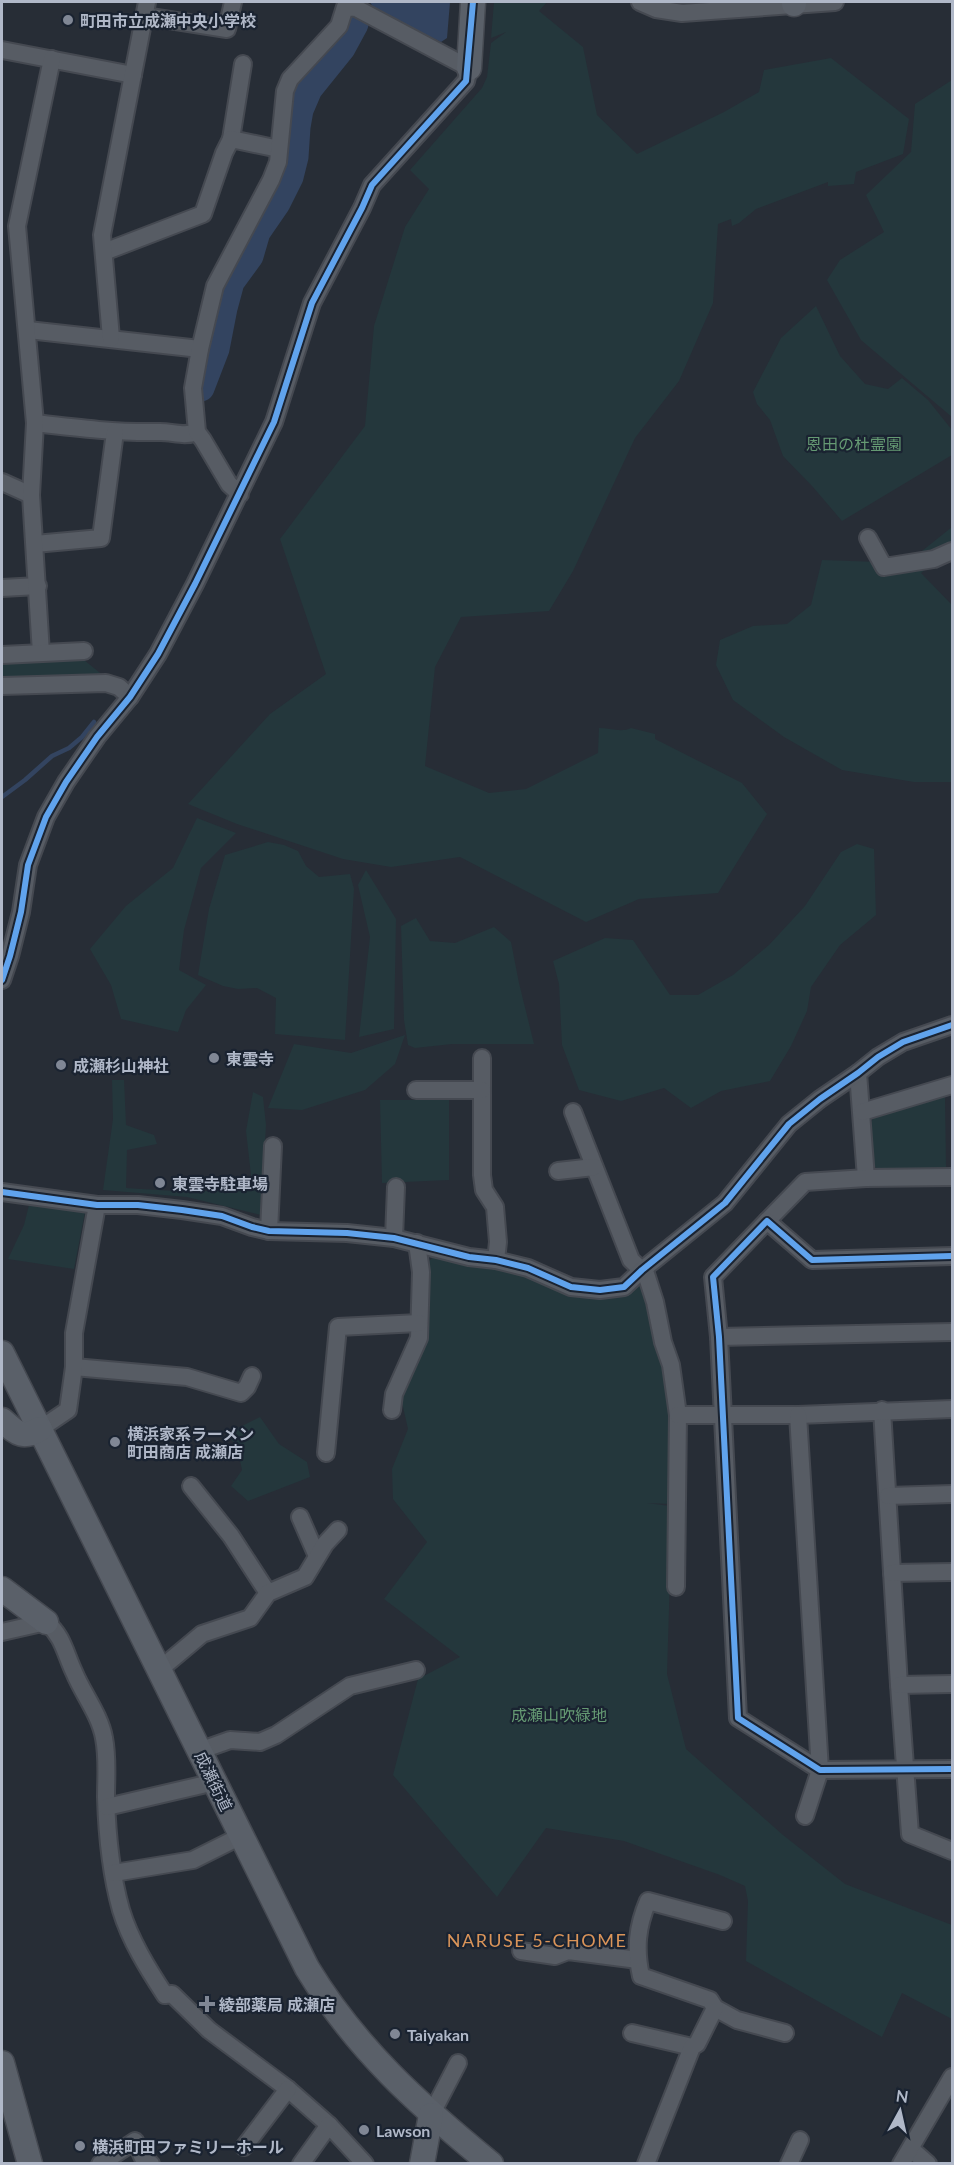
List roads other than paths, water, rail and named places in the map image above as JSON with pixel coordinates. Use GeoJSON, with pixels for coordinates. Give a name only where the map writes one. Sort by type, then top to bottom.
{"type":"FeatureCollection","features":[{"type":"Feature","properties":{"kind":"main road"},"geometry":{"type":"LineString","coordinates":[[469,68],[473,2]]}},
{"type":"Feature","properties":{"kind":"main road","name":"成瀬街道"},"geometry":{"type":"LineString","coordinates":[[2,1353],[295,1946],[321,1990],[357,2039],[431,2115],[491,2163]]}},
{"type":"Feature","properties":{"kind":"main road"},"geometry":{"type":"LineString","coordinates":[[2,1420],[19,1434],[30,1435],[40,1430]]}},
{"type":"Feature","properties":{"kind":"main road"},"geometry":{"type":"LineString","coordinates":[[2,1589],[46,1622]]}},
{"type":"Feature","properties":{"kind":"main road"},"geometry":{"type":"LineString","coordinates":[[2,2063],[30,2163]]}},
{"type":"Feature","properties":{"kind":"main road"},"geometry":{"type":"LineString","coordinates":[[422,2163],[431,2115]]}},
{"type":"Feature","properties":{"kind":"street"},"geometry":{"type":"LineString","coordinates":[[111,338],[102,235],[146,9],[227,28],[233,2]]}},
{"type":"Feature","properties":{"kind":"street"},"geometry":{"type":"LineString","coordinates":[[640,2],[656,9],[835,2]]}},
{"type":"Feature","properties":{"kind":"street"},"geometry":{"type":"LineString","coordinates":[[2,980],[21,912],[28,865],[46,817],[66,782],[97,737],[130,697],[158,654],[240,494],[274,423],[312,303],[372,185],[466,81],[469,68],[356,5],[345,7],[339,26],[290,79],[285,92],[278,162],[271,180],[215,286],[200,349],[193,388],[196,432],[204,440],[229,484],[240,494]]}},
{"type":"Feature","properties":{"kind":"street"},"geometry":{"type":"LineString","coordinates":[[2,50],[134,75]]}},
{"type":"Feature","properties":{"kind":"street"},"geometry":{"type":"LineString","coordinates":[[41,653],[31,495],[35,423],[17,226],[52,59]]}},
{"type":"Feature","properties":{"kind":"street"},"geometry":{"type":"LineString","coordinates":[[104,252],[203,214],[231,139],[243,64]]}},
{"type":"Feature","properties":{"kind":"street"},"geometry":{"type":"LineString","coordinates":[[231,139],[279,149]]}},
{"type":"Feature","properties":{"kind":"street"},"geometry":{"type":"LineString","coordinates":[[28,330],[200,349]]}},
{"type":"Feature","properties":{"kind":"street"},"geometry":{"type":"LineString","coordinates":[[35,423],[115,432],[161,432],[186,436],[196,432]]}},
{"type":"Feature","properties":{"kind":"street"},"geometry":{"type":"LineString","coordinates":[[35,544],[101,538],[115,432]]}},
{"type":"Feature","properties":{"kind":"street"},"geometry":{"type":"LineString","coordinates":[[2,482],[31,495]]}},
{"type":"Feature","properties":{"kind":"street"},"geometry":{"type":"LineString","coordinates":[[868,538],[884,567],[934,559],[952,551]]}},
{"type":"Feature","properties":{"kind":"street"},"geometry":{"type":"LineString","coordinates":[[2,588],[38,586]]}},
{"type":"Feature","properties":{"kind":"street"},"geometry":{"type":"LineString","coordinates":[[2,655],[84,651]]}},
{"type":"Feature","properties":{"kind":"street"},"geometry":{"type":"LineString","coordinates":[[2,686],[106,683],[119,687],[130,697]]}},
{"type":"Feature","properties":{"kind":"street"},"geometry":{"type":"LineString","coordinates":[[2,1192],[97,1205],[138,1205],[202,1213],[222,1216],[269,1232],[347,1233],[394,1238],[469,1257],[496,1260],[528,1268],[571,1287],[600,1290],[624,1287],[725,1203],[789,1124],[820,1099],[903,1042],[952,1025]]}},
{"type":"Feature","properties":{"kind":"street"},"geometry":{"type":"LineString","coordinates":[[482,1058],[482,1176],[484,1190],[495,1207],[498,1242],[496,1260]]}},
{"type":"Feature","properties":{"kind":"street"},"geometry":{"type":"LineString","coordinates":[[858,1073],[866,1178]]}},
{"type":"Feature","properties":{"kind":"street"},"geometry":{"type":"LineString","coordinates":[[861,1112],[952,1085]]}},
{"type":"Feature","properties":{"kind":"street"},"geometry":{"type":"LineString","coordinates":[[416,1090],[482,1090]]}},
{"type":"Feature","properties":{"kind":"street"},"geometry":{"type":"LineString","coordinates":[[573,1112],[632,1260],[646,1274],[670,1365],[678,1416],[676,1587]]}},
{"type":"Feature","properties":{"kind":"street"},"geometry":{"type":"LineString","coordinates":[[269,1232],[273,1146]]}},
{"type":"Feature","properties":{"kind":"street"},"geometry":{"type":"LineString","coordinates":[[558,1171],[594,1167]]}},
{"type":"Feature","properties":{"kind":"street"},"geometry":{"type":"LineString","coordinates":[[952,1177],[866,1178],[806,1182],[713,1277],[719,1337],[738,1718],[820,1770],[952,1769]]}},
{"type":"Feature","properties":{"kind":"street"},"geometry":{"type":"LineString","coordinates":[[394,1238],[396,1187]]}},
{"type":"Feature","properties":{"kind":"street"},"geometry":{"type":"LineString","coordinates":[[40,1430],[68,1410],[74,1367],[74,1333],[97,1205]]}},
{"type":"Feature","properties":{"kind":"street"},"geometry":{"type":"LineString","coordinates":[[767,1221],[812,1260],[952,1256]]}},
{"type":"Feature","properties":{"kind":"street"},"geometry":{"type":"LineString","coordinates":[[392,1410],[394,1394],[419,1338],[421,1272],[417,1243]]}},
{"type":"Feature","properties":{"kind":"street"},"geometry":{"type":"LineString","coordinates":[[326,1453],[338,1327],[419,1323]]}},
{"type":"Feature","properties":{"kind":"street"},"geometry":{"type":"LineString","coordinates":[[719,1337],[952,1332]]}},
{"type":"Feature","properties":{"kind":"street"},"geometry":{"type":"LineString","coordinates":[[74,1367],[187,1377],[241,1393],[252,1376]]}},
{"type":"Feature","properties":{"kind":"street"},"geometry":{"type":"LineString","coordinates":[[678,1416],[798,1415],[952,1409]]}},
{"type":"Feature","properties":{"kind":"street"},"geometry":{"type":"LineString","coordinates":[[882,1410],[910,1833],[952,1851]]}},
{"type":"Feature","properties":{"kind":"street"},"geometry":{"type":"LineString","coordinates":[[798,1415],[820,1770],[805,1816]]}},
{"type":"Feature","properties":{"kind":"street"},"geometry":{"type":"LineString","coordinates":[[190,1486],[231,1536],[268,1593]]}},
{"type":"Feature","properties":{"kind":"street"},"geometry":{"type":"LineString","coordinates":[[888,1496],[952,1494]]}},
{"type":"Feature","properties":{"kind":"street"},"geometry":{"type":"LineString","coordinates":[[300,1517],[317,1556]]}},
{"type":"Feature","properties":{"kind":"street"},"geometry":{"type":"LineString","coordinates":[[159,1670],[202,1634],[250,1618],[268,1593],[305,1577],[317,1556],[338,1530]]}},
{"type":"Feature","properties":{"kind":"street"},"geometry":{"type":"LineString","coordinates":[[892,1573],[952,1572]]}},
{"type":"Feature","properties":{"kind":"street"},"geometry":{"type":"LineString","coordinates":[[2,1632],[46,1622],[56,1630],[62,1640],[72,1670],[104,1736],[107,1759],[108,1840],[121,1911],[146,1964],[165,1995],[172,1994],[209,2030],[288,2089],[329,2125],[357,2160]]}},
{"type":"Feature","properties":{"kind":"street"},"geometry":{"type":"LineString","coordinates":[[199,1751],[230,1740],[260,1742],[276,1735],[350,1686],[416,1670]]}},
{"type":"Feature","properties":{"kind":"street"},"geometry":{"type":"LineString","coordinates":[[899,1685],[952,1684]]}},
{"type":"Feature","properties":{"kind":"street"},"geometry":{"type":"LineString","coordinates":[[107,1807],[215,1782]]}},
{"type":"Feature","properties":{"kind":"street"},"geometry":{"type":"LineString","coordinates":[[114,1874],[192,1860],[241,1836]]}},
{"type":"Feature","properties":{"kind":"street"},"geometry":{"type":"LineString","coordinates":[[723,1921],[648,1901],[639,1922],[638,1960],[641,1976],[710,2000],[714,2003],[715,2008],[736,2020],[785,2033]]}},
{"type":"Feature","properties":{"kind":"street"},"geometry":{"type":"LineString","coordinates":[[520,1950],[555,1956],[568,1951],[638,1960]]}},
{"type":"Feature","properties":{"kind":"street"},"geometry":{"type":"LineString","coordinates":[[646,2163],[692,2047],[697,2044],[715,2008]]}},
{"type":"Feature","properties":{"kind":"street"},"geometry":{"type":"LineString","coordinates":[[632,2033],[692,2047]]}},
{"type":"Feature","properties":{"kind":"street"},"geometry":{"type":"LineString","coordinates":[[431,2115],[458,2063]]}},
{"type":"Feature","properties":{"kind":"street"},"geometry":{"type":"LineString","coordinates":[[901,2163],[952,2082]]}},
{"type":"Feature","properties":{"kind":"street"},"geometry":{"type":"LineString","coordinates":[[244,2147],[288,2089]]}},
{"type":"Feature","properties":{"kind":"street"},"geometry":{"type":"LineString","coordinates":[[301,2163],[329,2125]]}},
{"type":"Feature","properties":{"kind":"street"},"geometry":{"type":"LineString","coordinates":[[789,2163],[800,2140]]}},
{"type":"Feature","properties":{"kind":"street"},"geometry":{"type":"LineString","coordinates":[[100,2163],[135,2141],[143,2158],[151,2163]]}},
{"type":"Feature","properties":{"kind":"street"},"geometry":{"type":"LineString","coordinates":[[911,2149],[928,2163]]}},
{"type":"Feature","properties":{"kind":"water"},"geometry":{"type":"Polygon","coordinates":[[[370,2],[450,2],[447,38],[441,42],[374,9],[370,2]]]}},
{"type":"Feature","properties":{"kind":"waterway"},"geometry":{"type":"LineString","coordinates":[[201,388],[216,349],[231,282],[250,256],[257,232],[277,203],[290,177],[295,157],[300,110],[309,89],[342,48],[355,24]]}},
{"type":"Feature","properties":{"kind":"waterway"},"geometry":{"type":"LineString","coordinates":[[2,797],[52,756],[69,748],[94,722]]}},
{"type":"Feature","properties":{"kind":"place","name":"町田市立成瀬中央小学校"},"geometry":{"type":"Point","coordinates":[68,20]}},
{"type":"Feature","properties":{"kind":"place","name":"東雲寺"},"geometry":{"type":"Point","coordinates":[214,1058]}},
{"type":"Feature","properties":{"kind":"place","name":"成瀬杉山神社"},"geometry":{"type":"Point","coordinates":[61,1065]}},
{"type":"Feature","properties":{"kind":"place","name":"東雲寺駐車場"},"geometry":{"type":"Point","coordinates":[160,1183]}},
{"type":"Feature","properties":{"kind":"place","name":"横浜家系ラーメン 町田商店 成瀬店"},"geometry":{"type":"Point","coordinates":[115,1442]}},
{"type":"Feature","properties":{"kind":"place","name":"綾部薬局 成瀬店"},"geometry":{"type":"Point","coordinates":[207,2004]}},
{"type":"Feature","properties":{"kind":"place","name":"Taiyakan"},"geometry":{"type":"Point","coordinates":[395,2034]}},
{"type":"Feature","properties":{"kind":"place","name":"Lawson"},"geometry":{"type":"Point","coordinates":[364,2130]}},
{"type":"Feature","properties":{"kind":"place","name":"横浜町田ファミリーホール"},"geometry":{"type":"Point","coordinates":[80,2146]}},
{"type":"Feature","properties":{"kind":"district","name":"NARUSE 5-CHOME"},"geometry":{"type":"Point","coordinates":[537,1940]}},
{"type":"Feature","properties":{"kind":"park label","name":"恩田の杜霊園"},"geometry":{"type":"Point","coordinates":[854,443]}},
{"type":"Feature","properties":{"kind":"park label","name":"成瀬山吹緑地"},"geometry":{"type":"Point","coordinates":[559,1714]}}]}
